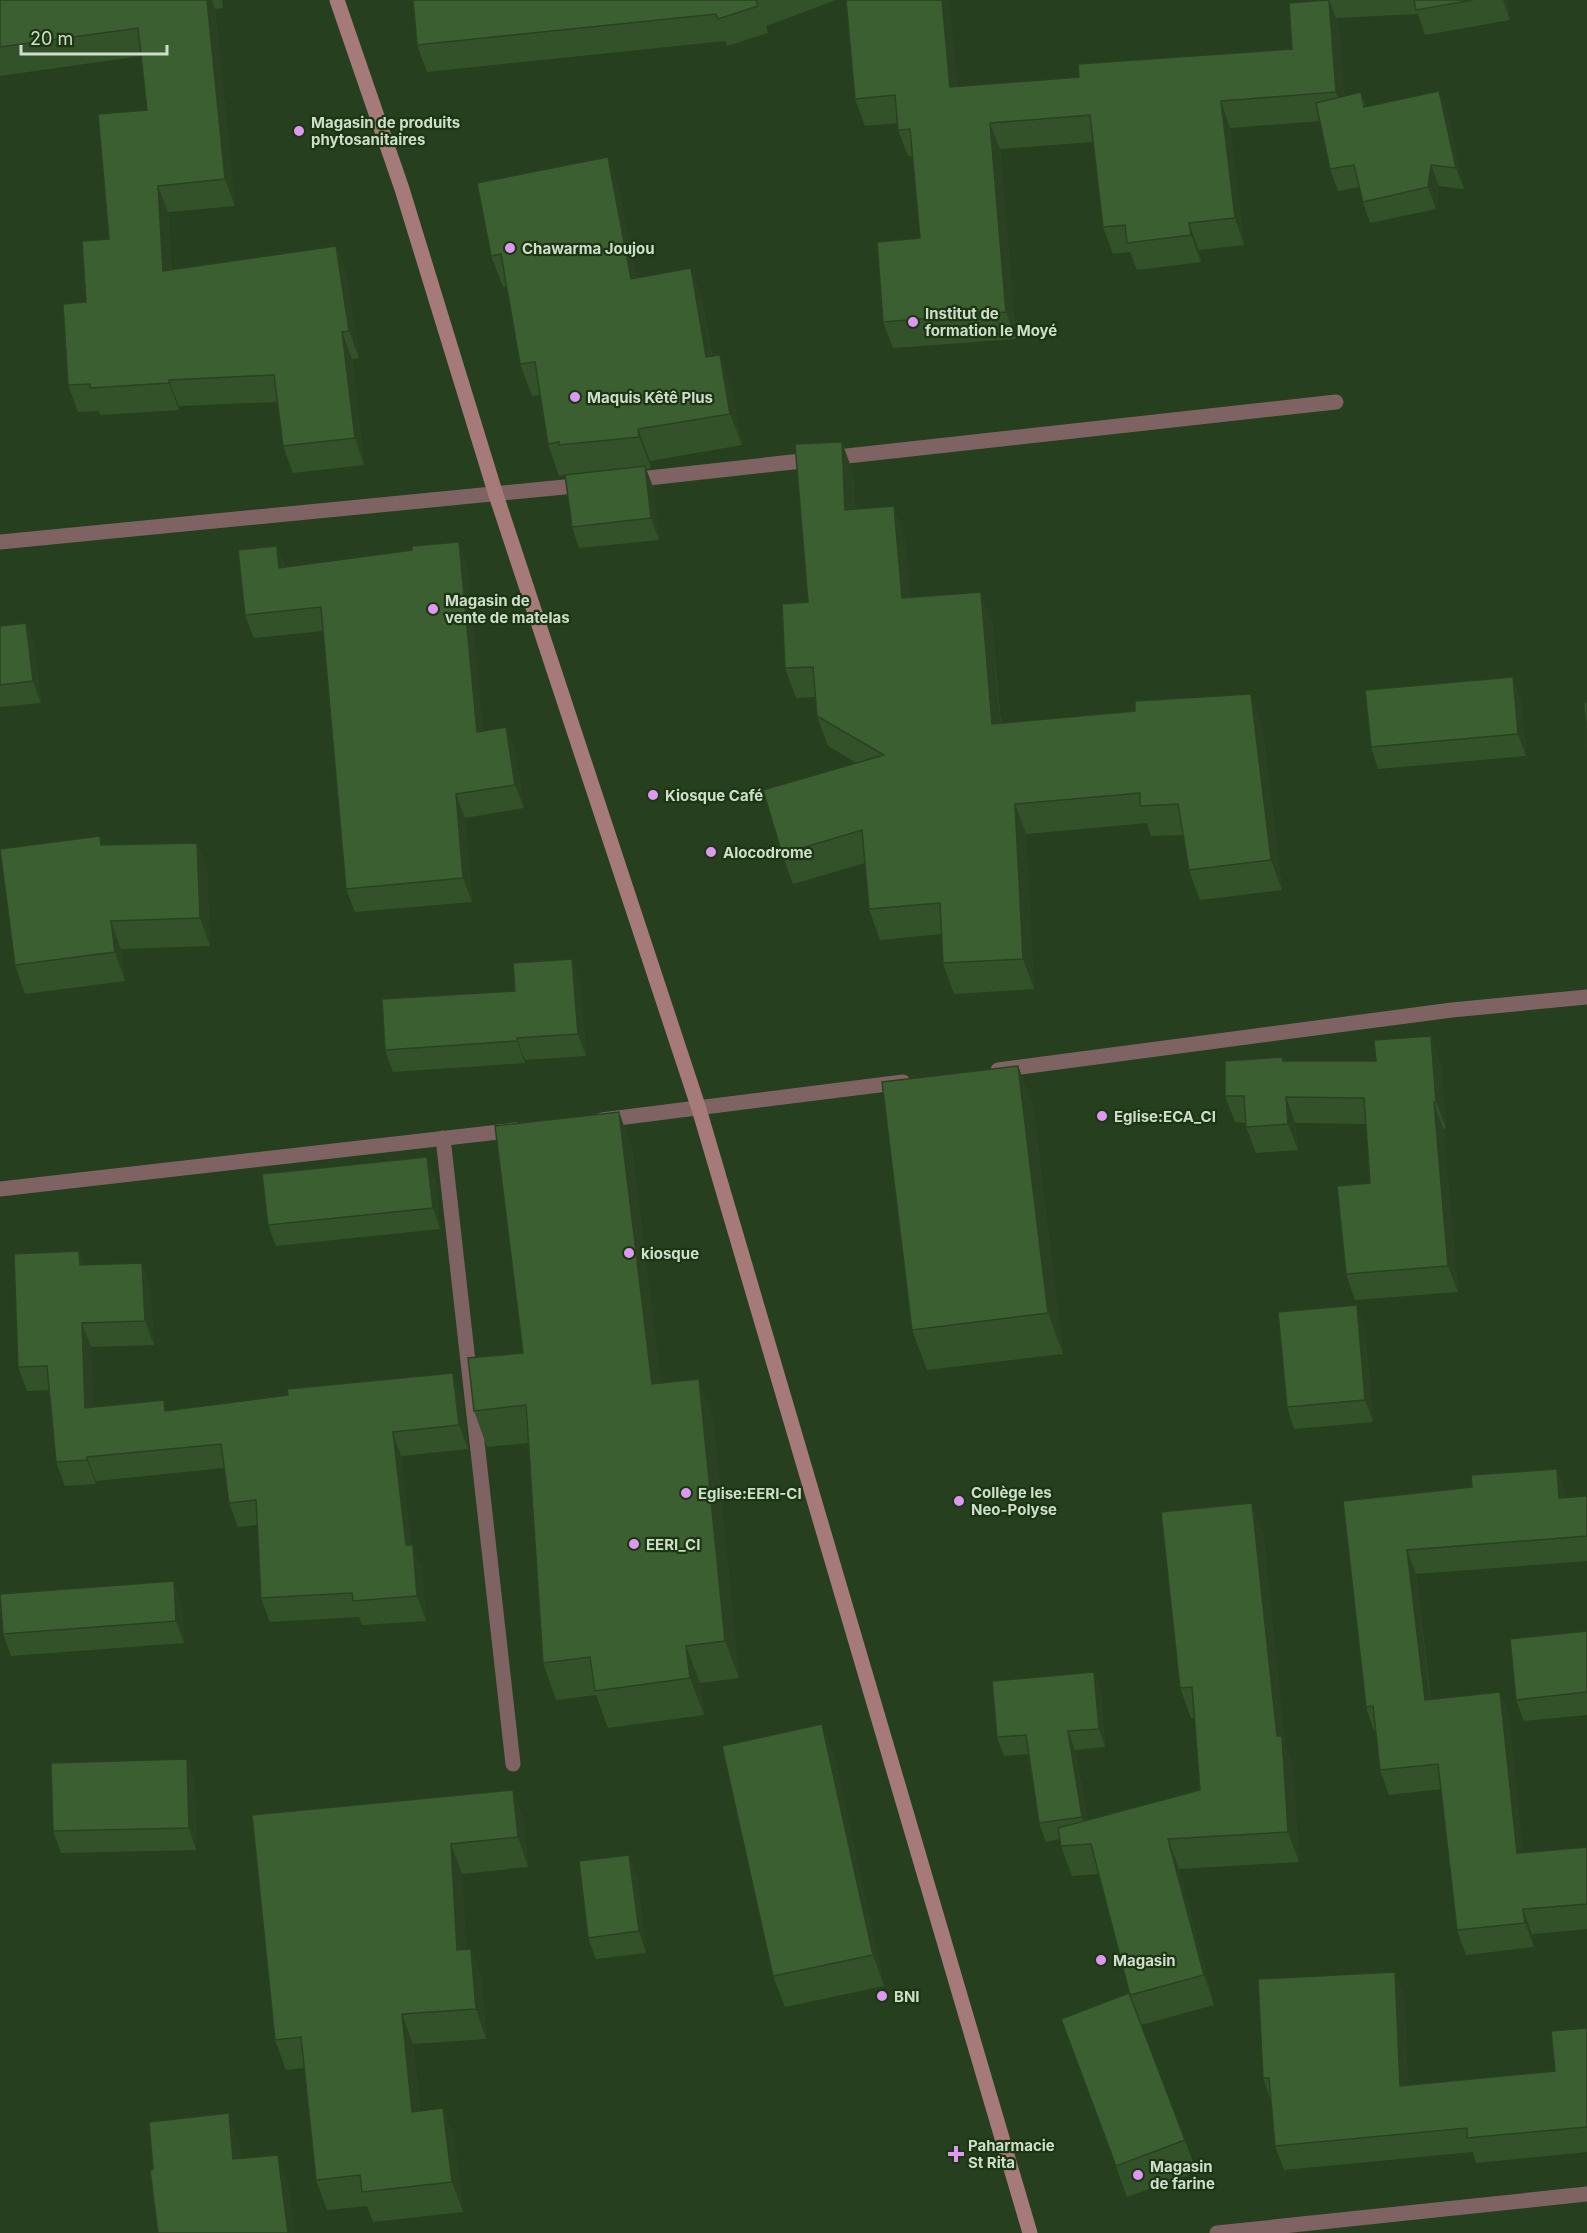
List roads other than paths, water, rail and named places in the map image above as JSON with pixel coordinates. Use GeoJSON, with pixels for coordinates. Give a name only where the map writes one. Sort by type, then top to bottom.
{"type":"FeatureCollection","features":[{"type":"Feature","properties":{"kind":"main road"},"geometry":{"type":"LineString","coordinates":[[337,0],[402,189],[496,495],[699,1109],[1030,2233]]}},
{"type":"Feature","properties":{"kind":"street"},"geometry":{"type":"LineString","coordinates":[[0,542],[496,495],[1336,402]]}},
{"type":"Feature","properties":{"kind":"street"},"geometry":{"type":"LineString","coordinates":[[981,1072],[1452,1010],[1587,996]]}},
{"type":"Feature","properties":{"kind":"street"},"geometry":{"type":"LineString","coordinates":[[583,1122],[922,1080]]}},
{"type":"Feature","properties":{"kind":"street"},"geometry":{"type":"LineString","coordinates":[[0,1189],[536,1128]]}},
{"type":"Feature","properties":{"kind":"street"},"geometry":{"type":"LineString","coordinates":[[443,1138],[513,1764]]}},
{"type":"Feature","properties":{"kind":"street"},"geometry":{"type":"LineString","coordinates":[[1217,2233],[1587,2194]]}},
{"type":"Feature","properties":{"kind":"place","name":"Magasin de produits phytosanitaires"},"geometry":{"type":"Point","coordinates":[299,131]}},
{"type":"Feature","properties":{"kind":"place","name":"Chawarma Joujou"},"geometry":{"type":"Point","coordinates":[510,248]}},
{"type":"Feature","properties":{"kind":"place","name":"Institut de formation le Moyé"},"geometry":{"type":"Point","coordinates":[913,322]}},
{"type":"Feature","properties":{"kind":"place","name":"Maquis Kêtê Plus"},"geometry":{"type":"Point","coordinates":[575,397]}},
{"type":"Feature","properties":{"kind":"place","name":"Magasin de vente de matelas"},"geometry":{"type":"Point","coordinates":[433,609]}},
{"type":"Feature","properties":{"kind":"place","name":"Kiosque Café"},"geometry":{"type":"Point","coordinates":[653,795]}},
{"type":"Feature","properties":{"kind":"place","name":"Alocodrome"},"geometry":{"type":"Point","coordinates":[711,852]}},
{"type":"Feature","properties":{"kind":"place","name":"Eglise:ECA_CI"},"geometry":{"type":"Point","coordinates":[1102,1116]}},
{"type":"Feature","properties":{"kind":"place","name":"kiosque"},"geometry":{"type":"Point","coordinates":[629,1253]}},
{"type":"Feature","properties":{"kind":"place","name":"Eglise:EERI-CI"},"geometry":{"type":"Point","coordinates":[686,1493]}},
{"type":"Feature","properties":{"kind":"place","name":"Collège les Neo-Polyse"},"geometry":{"type":"Point","coordinates":[959,1501]}},
{"type":"Feature","properties":{"kind":"place","name":"EERI_CI"},"geometry":{"type":"Point","coordinates":[634,1544]}},
{"type":"Feature","properties":{"kind":"place","name":"Magasin"},"geometry":{"type":"Point","coordinates":[1101,1960]}},
{"type":"Feature","properties":{"kind":"place","name":"BNI"},"geometry":{"type":"Point","coordinates":[882,1996]}},
{"type":"Feature","properties":{"kind":"place","name":"Paharmacie St Rita"},"geometry":{"type":"Point","coordinates":[956,2154]}},
{"type":"Feature","properties":{"kind":"place","name":"Magasin de farine"},"geometry":{"type":"Point","coordinates":[1138,2175]}}]}
